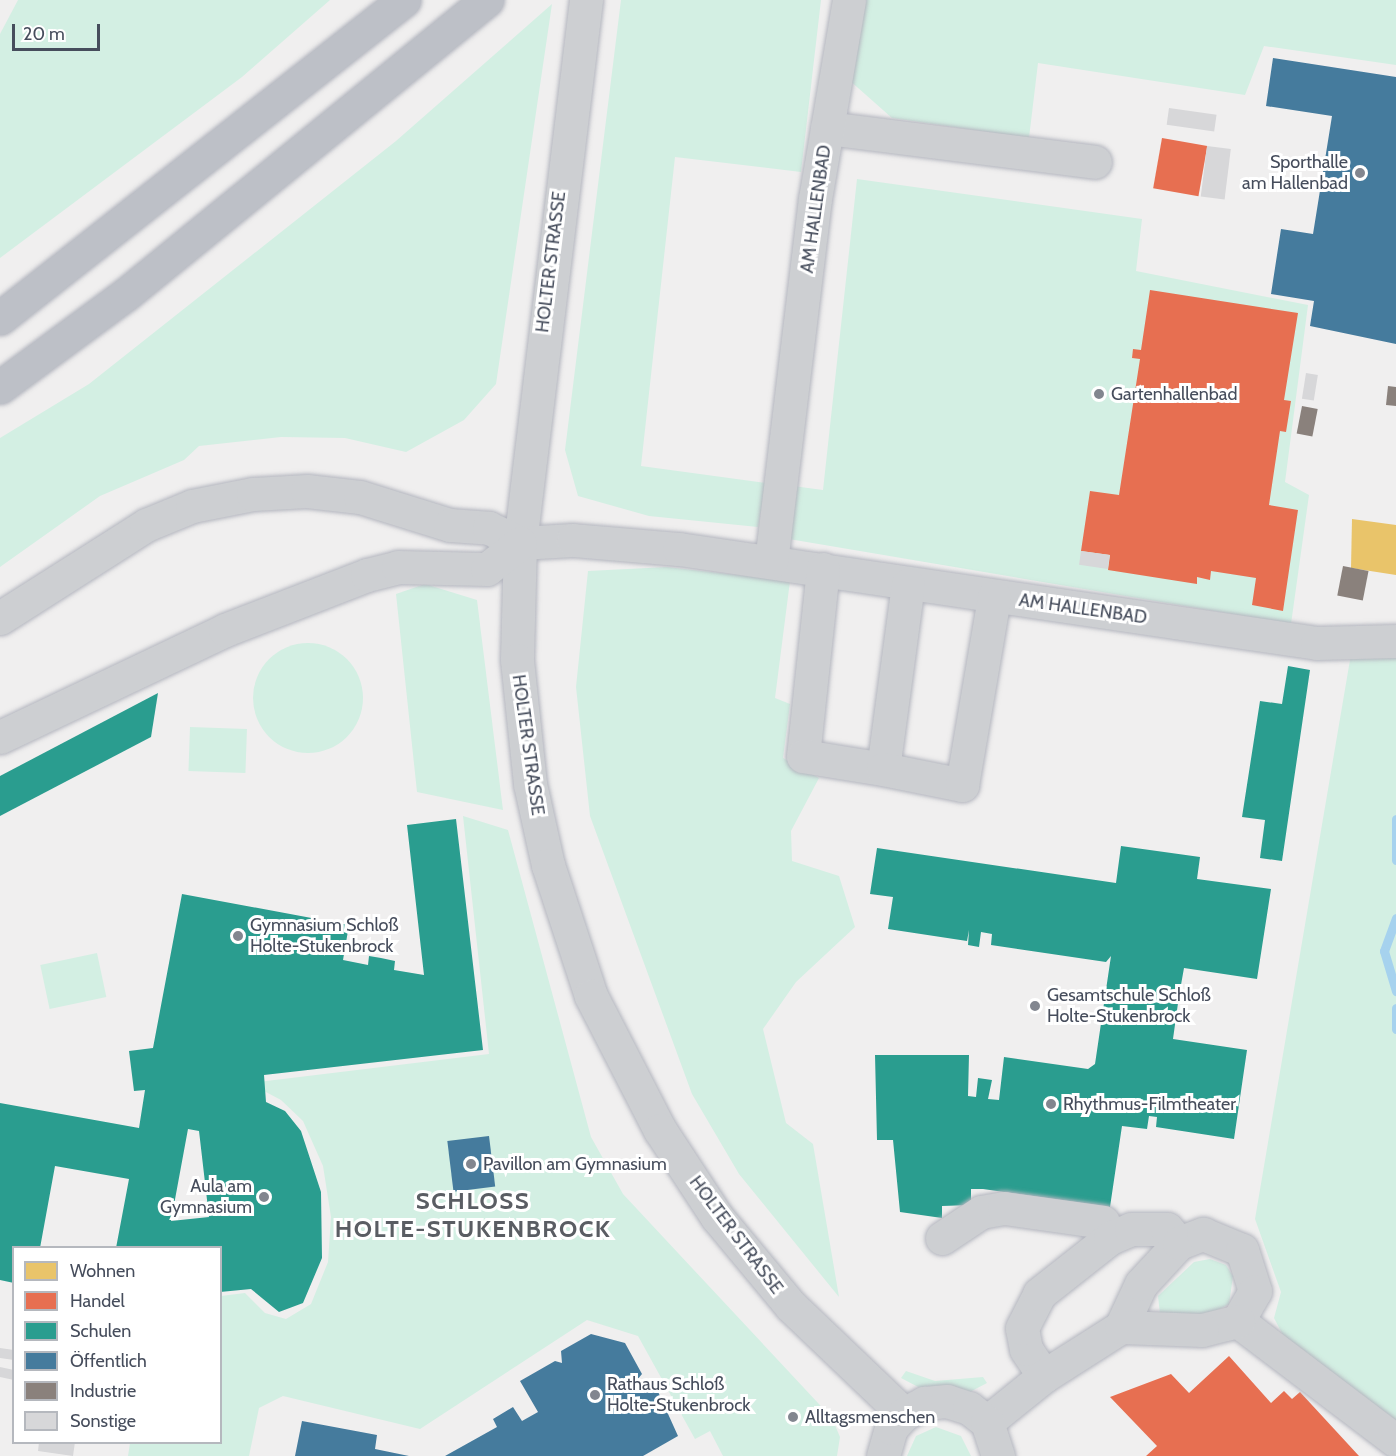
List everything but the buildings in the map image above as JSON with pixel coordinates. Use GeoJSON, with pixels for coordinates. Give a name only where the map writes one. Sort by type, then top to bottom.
{"type":"FeatureCollection","features":[{"type":"Feature","properties":{"kind":"highway"},"geometry":{"type":"LineString","coordinates":[[0,318],[404,0]]}},
{"type":"Feature","properties":{"kind":"highway"},"geometry":{"type":"LineString","coordinates":[[0,387],[134,288],[487,0]]}},
{"type":"Feature","properties":{"kind":"street","name":"HOLTER STRASSE"},"geometry":{"type":"LineString","coordinates":[[586,0],[520,543],[517,660],[530,784],[548,865],[591,996],[660,1130],[717,1217],[790,1306],[904,1414]]}},
{"type":"Feature","properties":{"kind":"street","name":"AM HALLENBAD"},"geometry":{"type":"LineString","coordinates":[[771,562],[827,128],[849,0]]}},
{"type":"Feature","properties":{"kind":"street"},"geometry":{"type":"LineString","coordinates":[[827,128],[1095,162]]}},
{"type":"Feature","properties":{"kind":"street"},"geometry":{"type":"LineString","coordinates":[[0,618],[146,525],[192,506],[253,494],[307,491],[360,498],[450,525],[489,528],[520,543],[487,569],[398,567],[367,575],[225,630],[0,737]]}},
{"type":"Feature","properties":{"kind":"street","name":"AM HALLENBAD"},"geometry":{"type":"LineString","coordinates":[[520,543],[573,540],[771,562],[908,585],[1317,642],[1386,640]]}},
{"type":"Feature","properties":{"kind":"street"},"geometry":{"type":"LineString","coordinates":[[823,569],[802,756],[962,785],[993,597]]}},
{"type":"Feature","properties":{"kind":"street"},"geometry":{"type":"LineString","coordinates":[[883,769],[908,585]]}},
{"type":"Feature","properties":{"kind":"street"},"geometry":{"type":"LineString","coordinates":[[942,1238],[981,1212],[1004,1208],[1103,1222]]}},
{"type":"Feature","properties":{"kind":"street"},"geometry":{"type":"LineString","coordinates":[[1044,1376],[1026,1349],[1022,1328],[1039,1294],[1110,1238],[1131,1229],[1167,1229],[1179,1243]]}},
{"type":"Feature","properties":{"kind":"street"},"geometry":{"type":"LineString","coordinates":[[987,1422],[1044,1376],[1121,1327],[1141,1284],[1179,1243],[1203,1234],[1242,1250],[1255,1290],[1238,1321],[1202,1330],[1121,1327]]}},
{"type":"Feature","properties":{"kind":"street"},"geometry":{"type":"LineString","coordinates":[[1238,1321],[1396,1441]]}},
{"type":"Feature","properties":{"kind":"street"},"geometry":{"type":"LineString","coordinates":[[883,1456],[891,1428],[904,1414],[924,1403],[947,1401],[969,1408],[987,1422],[998,1456]]}},
{"type":"Feature","properties":{"kind":"green space"},"geometry":{"type":"Polygon","coordinates":[[[18,0],[330,0],[242,77],[0,258],[0,34],[18,0]]]}},
{"type":"Feature","properties":{"kind":"green space"},"geometry":{"type":"Polygon","coordinates":[[[621,0],[821,0],[801,172],[675,157],[641,466],[766,483],[758,527],[649,516],[578,496],[565,450],[621,0]]]}},
{"type":"Feature","properties":{"kind":"green space"},"geometry":{"type":"Polygon","coordinates":[[[862,0],[1396,0],[1396,65],[1264,46],[1245,95],[1038,63],[1029,138],[892,118],[848,79],[862,0]]]}},
{"type":"Feature","properties":{"kind":"green space"},"geometry":{"type":"Polygon","coordinates":[[[552,4],[496,384],[464,420],[406,452],[345,438],[281,437],[199,446],[184,460],[100,496],[0,567],[0,438],[89,384],[396,141],[552,4]]]}},
{"type":"Feature","properties":{"kind":"green space","name":"Gartenhallenbad"},"geometry":{"type":"Polygon","coordinates":[[[857,179],[1142,219],[1136,271],[1308,305],[1285,482],[1309,495],[1291,624],[783,538],[793,486],[823,490],[857,179]]]}},
{"type":"Feature","properties":{"kind":"green space"},"geometry":{"type":"Polygon","coordinates":[[[667,567],[790,581],[775,698],[790,704],[783,758],[819,778],[791,831],[792,861],[839,876],[855,927],[796,982],[763,1029],[786,1123],[813,1144],[839,1297],[739,1174],[692,1094],[590,816],[576,687],[588,571],[667,567]]]}},
{"type":"Feature","properties":{"kind":"green space"},"geometry":{"type":"Polygon","coordinates":[[[425,584],[477,600],[503,810],[417,792],[396,594],[425,584]]]}},
{"type":"Feature","properties":{"kind":"green space"},"geometry":{"type":"Polygon","coordinates":[[[308,643],[329,647],[347,659],[359,677],[363,698],[359,719],[347,737],[329,749],[308,753],[287,749],[269,737],[257,719],[253,698],[257,677],[269,659],[287,647],[308,643]]]}},
{"type":"Feature","properties":{"kind":"green space"},"geometry":{"type":"Polygon","coordinates":[[[1351,654],[1396,657],[1396,1427],[1285,1339],[1274,1318],[1281,1292],[1255,1219],[1351,654]]]}},
{"type":"Feature","properties":{"kind":"green space"},"geometry":{"type":"Polygon","coordinates":[[[190,727],[247,729],[245,773],[188,771],[190,727]]]}},
{"type":"Feature","properties":{"kind":"green space"},"geometry":{"type":"Polygon","coordinates":[[[463,816],[508,830],[591,1137],[623,1194],[832,1418],[840,1437],[837,1456],[723,1456],[710,1431],[695,1439],[638,1336],[587,1320],[420,1429],[283,1396],[259,1408],[249,1456],[128,1456],[130,1444],[222,1444],[222,1296],[245,1293],[265,1313],[286,1319],[311,1304],[328,1262],[331,1217],[323,1166],[303,1121],[281,1100],[249,1083],[489,1054],[463,816]]]}},
{"type":"Feature","properties":{"kind":"green space"},"geometry":{"type":"Polygon","coordinates":[[[97,953],[106,997],[50,1009],[40,965],[97,953]]]}},
{"type":"Feature","properties":{"kind":"green space"},"geometry":{"type":"Polygon","coordinates":[[[1210,1259],[1226,1265],[1233,1276],[1229,1304],[1207,1316],[1160,1314],[1158,1296],[1194,1262],[1210,1259]]]}},
{"type":"Feature","properties":{"kind":"green space"},"geometry":{"type":"Polygon","coordinates":[[[906,1371],[935,1381],[983,1377],[987,1383],[966,1394],[924,1390],[901,1378],[906,1371]]]}},
{"type":"Feature","properties":{"kind":"green space"},"geometry":{"type":"Polygon","coordinates":[[[936,1427],[961,1436],[971,1456],[907,1456],[916,1436],[936,1427]]]}},
{"type":"Feature","properties":{"kind":"waterway"},"geometry":{"type":"LineString","coordinates":[[1396,819],[1396,860]]}},
{"type":"Feature","properties":{"kind":"waterway"},"geometry":{"type":"LineString","coordinates":[[1396,918],[1384,951],[1396,991]]}},
{"type":"Feature","properties":{"kind":"waterway"},"geometry":{"type":"LineString","coordinates":[[1396,1008],[1396,1029]]}},
{"type":"Feature","properties":{"kind":"place","name":"Sporthalle am Hallenbad"},"geometry":{"type":"Point","coordinates":[1360,173]}},
{"type":"Feature","properties":{"kind":"place","name":"Gartenhallenbad"},"geometry":{"type":"Point","coordinates":[1099,394]}},
{"type":"Feature","properties":{"kind":"place","name":"Gymnasium Schloß Holte-Stukenbrock"},"geometry":{"type":"Point","coordinates":[238,936]}},
{"type":"Feature","properties":{"kind":"place","name":"Gesamtschule Schloß Holte-Stukenbrock"},"geometry":{"type":"Point","coordinates":[1035,1006]}},
{"type":"Feature","properties":{"kind":"place","name":"Rhythmus-Filmtheater"},"geometry":{"type":"Point","coordinates":[1051,1104]}},
{"type":"Feature","properties":{"kind":"place","name":"Pavillon am Gymnasium"},"geometry":{"type":"Point","coordinates":[471,1164]}},
{"type":"Feature","properties":{"kind":"place","name":"Aula am Gymnasium"},"geometry":{"type":"Point","coordinates":[264,1197]}},
{"type":"Feature","properties":{"kind":"place","name":"Rathaus Schloß Holte-Stukenbrock"},"geometry":{"type":"Point","coordinates":[595,1395]}},
{"type":"Feature","properties":{"kind":"place","name":"Alltagsmenschen"},"geometry":{"type":"Point","coordinates":[793,1417]}},
{"type":"Feature","properties":{"kind":"district","name":"SCHLOSS HOLTE-STUKENBROCK"},"geometry":{"type":"Point","coordinates":[473,1215]}}]}
